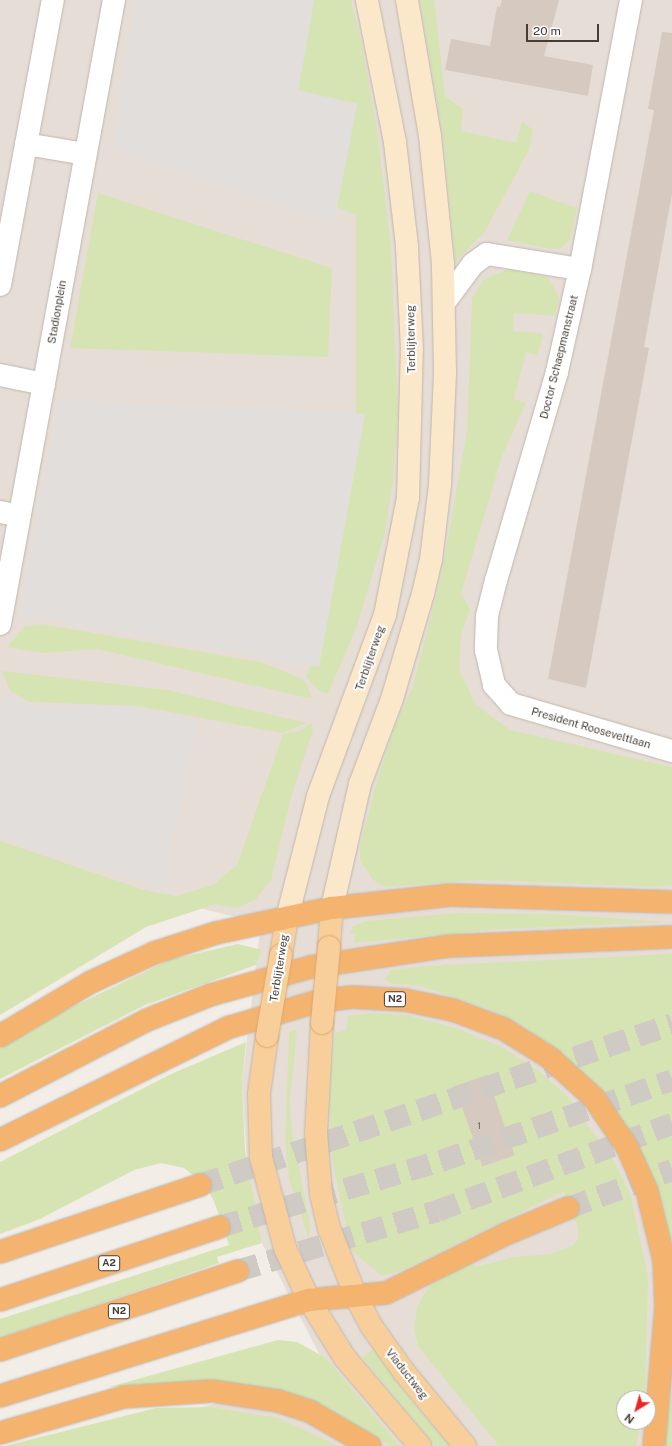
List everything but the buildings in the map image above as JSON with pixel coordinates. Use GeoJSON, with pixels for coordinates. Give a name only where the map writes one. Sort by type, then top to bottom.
{"type":"FeatureCollection","features":[{"type":"Feature","properties":{"kind":"highway"},"geometry":{"type":"LineString","coordinates":[[0,1036],[85,985],[154,952],[216,933],[332,908],[450,895],[672,902]]}},
{"type":"Feature","properties":{"kind":"highway"},"geometry":{"type":"LineString","coordinates":[[0,1096],[98,1042],[159,1015],[261,979],[310,967],[449,946],[672,937]]}},
{"type":"Feature","properties":{"kind":"highway","name":"N2"},"geometry":{"type":"LineString","coordinates":[[0,1140],[230,1027],[318,1001],[367,997],[427,1003],[504,1029],[550,1058],[594,1098],[627,1147],[647,1191],[664,1260],[666,1307],[654,1446]]}},
{"type":"Feature","properties":{"kind":"highway"},"geometry":{"type":"LineString","coordinates":[[0,1252],[200,1185]]}},
{"type":"Feature","properties":{"kind":"highway"},"geometry":{"type":"LineString","coordinates":[[0,1396],[309,1300],[356,1297],[392,1291],[508,1233],[568,1208]]}},
{"type":"Feature","properties":{"kind":"highway","name":"A2"},"geometry":{"type":"LineString","coordinates":[[0,1300],[219,1227]]}},
{"type":"Feature","properties":{"kind":"highway","name":"N2"},"geometry":{"type":"LineString","coordinates":[[0,1350],[237,1271]]}},
{"type":"Feature","properties":{"kind":"highway"},"geometry":{"type":"LineString","coordinates":[[0,1433],[124,1398],[213,1391],[285,1403],[341,1428],[370,1446]]}},
{"type":"Feature","properties":{"kind":"main road","name":"Terblijterweg"},"geometry":{"type":"LineString","coordinates":[[309,1300],[285,1248],[261,1157],[259,1094],[267,1036],[282,955],[286,918],[318,796],[385,615],[408,498],[412,350],[407,246],[394,135],[367,0]]}},
{"type":"Feature","properties":{"kind":"main road"},"geometry":{"type":"LineString","coordinates":[[356,1297],[329,1228],[321,1194],[316,1133],[322,1023],[332,908],[360,784],[412,639],[431,560],[444,431],[444,303],[436,182],[407,0]]}},
{"type":"Feature","properties":{"kind":"main road","name":"Viaductweg"},"geometry":{"type":"LineString","coordinates":[[356,1297],[404,1372],[465,1446]]}},
{"type":"Feature","properties":{"kind":"main road"},"geometry":{"type":"LineString","coordinates":[[309,1300],[345,1358],[420,1446]]}},
{"type":"Feature","properties":{"kind":"street"},"geometry":{"type":"LineString","coordinates":[[0,285],[53,0]]}},
{"type":"Feature","properties":{"kind":"street","name":"Stadionplein"},"geometry":{"type":"LineString","coordinates":[[0,624],[10,514],[44,384],[114,0]]}},
{"type":"Feature","properties":{"kind":"street","name":"Doctor Schaepmanstraat"},"geometry":{"type":"LineString","coordinates":[[511,704],[494,685],[486,650],[487,616],[557,372],[580,269],[631,0]]}},
{"type":"Feature","properties":{"kind":"street"},"geometry":{"type":"LineString","coordinates":[[26,144],[85,154]]}},
{"type":"Feature","properties":{"kind":"street"},"geometry":{"type":"LineString","coordinates":[[444,303],[473,264],[487,254],[580,269]]}},
{"type":"Feature","properties":{"kind":"street"},"geometry":{"type":"LineString","coordinates":[[0,375],[44,384]]}},
{"type":"Feature","properties":{"kind":"street","name":"President Rooseveltlaan"},"geometry":{"type":"LineString","coordinates":[[511,704],[672,751]]}},
{"type":"Feature","properties":{"kind":"shaded area"},"geometry":{"type":"Polygon","coordinates":[[[0,0],[672,0],[672,1446],[77,1446],[327,1369],[262,1243],[248,1182],[242,1082],[261,923],[0,860],[0,0]]]}},
{"type":"Feature","properties":{"kind":"shaded area"},"geometry":{"type":"Polygon","coordinates":[[[135,0],[314,0],[298,90],[357,104],[334,224],[113,150],[135,0]]]}},
{"type":"Feature","properties":{"kind":"shaded area"},"geometry":{"type":"Polygon","coordinates":[[[60,400],[365,414],[319,667],[20,614],[60,400]]]}},
{"type":"Feature","properties":{"kind":"shaded area"},"geometry":{"type":"Polygon","coordinates":[[[3,696],[38,706],[124,706],[198,721],[163,885],[93,868],[0,838],[0,714],[3,696]]]}},
{"type":"Feature","properties":{"kind":"green space"},"geometry":{"type":"Polygon","coordinates":[[[314,0],[351,0],[362,45],[377,129],[391,247],[398,415],[393,481],[385,533],[357,626],[328,694],[319,691],[306,677],[310,665],[319,666],[365,414],[356,414],[356,215],[337,207],[357,104],[298,91],[314,0]]]}},
{"type":"Feature","properties":{"kind":"green space"},"geometry":{"type":"Polygon","coordinates":[[[420,0],[434,0],[445,96],[463,109],[461,131],[516,143],[522,121],[533,130],[529,150],[484,233],[455,262],[444,144],[420,0]]]}},
{"type":"Feature","properties":{"kind":"green space"},"geometry":{"type":"Polygon","coordinates":[[[530,191],[577,208],[570,239],[562,248],[550,249],[507,240],[530,191]]]}},
{"type":"Feature","properties":{"kind":"green space"},"geometry":{"type":"Polygon","coordinates":[[[98,193],[332,268],[328,357],[70,348],[98,193]]]}},
{"type":"Feature","properties":{"kind":"green space"},"geometry":{"type":"Polygon","coordinates":[[[508,269],[548,277],[559,297],[555,316],[514,313],[513,331],[542,333],[543,337],[537,355],[526,352],[514,399],[526,403],[502,456],[461,594],[470,609],[461,636],[459,669],[476,705],[510,730],[672,767],[672,885],[656,887],[480,880],[385,887],[373,880],[360,860],[360,845],[376,785],[395,725],[413,686],[440,582],[467,431],[472,298],[483,280],[508,269]]]}},
{"type":"Feature","properties":{"kind":"green space"},"geometry":{"type":"Polygon","coordinates":[[[42,624],[261,662],[298,677],[307,684],[312,699],[97,649],[43,653],[7,647],[24,627],[42,624]]]}},
{"type":"Feature","properties":{"kind":"green space"},"geometry":{"type":"Polygon","coordinates":[[[2,671],[168,690],[307,723],[282,733],[138,706],[30,702],[10,691],[2,671]]]}},
{"type":"Feature","properties":{"kind":"green space"},"geometry":{"type":"Polygon","coordinates":[[[311,723],[313,730],[291,798],[271,880],[256,899],[237,908],[216,904],[146,927],[0,1015],[0,841],[148,891],[176,896],[213,885],[237,865],[283,734],[300,731],[311,723]]]}},
{"type":"Feature","properties":{"kind":"green space"},"geometry":{"type":"Polygon","coordinates":[[[457,913],[552,914],[669,922],[501,929],[354,943],[355,934],[350,934],[353,926],[366,921],[457,913]]]}},
{"type":"Feature","properties":{"kind":"green space"},"geometry":{"type":"Polygon","coordinates":[[[238,944],[262,950],[256,965],[145,1005],[0,1079],[0,1049],[56,1015],[169,960],[238,944]]]}},
{"type":"Feature","properties":{"kind":"green space"},"geometry":{"type":"Polygon","coordinates":[[[672,954],[672,1259],[671,1241],[639,1146],[614,1107],[590,1079],[526,1028],[489,1009],[420,986],[389,983],[385,979],[391,970],[425,966],[672,954]]]}},
{"type":"Feature","properties":{"kind":"green space"},"geometry":{"type":"Polygon","coordinates":[[[372,1013],[407,1015],[456,1028],[500,1046],[538,1070],[566,1095],[614,1161],[631,1197],[648,1277],[645,1390],[616,1390],[616,1430],[639,1430],[636,1446],[499,1446],[418,1346],[414,1330],[417,1307],[428,1287],[466,1264],[478,1266],[515,1257],[550,1254],[572,1246],[578,1239],[578,1228],[564,1191],[405,1269],[382,1276],[351,1250],[332,1160],[329,1090],[335,1033],[346,1030],[348,1016],[372,1013]]]}},
{"type":"Feature","properties":{"kind":"green space"},"geometry":{"type":"Polygon","coordinates":[[[297,1030],[290,1101],[292,1133],[310,1223],[309,1240],[289,1179],[285,1141],[289,1032],[297,1030]]]}},
{"type":"Feature","properties":{"kind":"green space"},"geometry":{"type":"Polygon","coordinates":[[[246,1042],[242,1082],[245,1151],[262,1243],[217,1257],[219,1263],[0,1338],[0,1319],[229,1245],[214,1201],[203,1183],[184,1168],[161,1163],[134,1170],[40,1219],[0,1234],[0,1162],[171,1074],[246,1042]]]}},
{"type":"Feature","properties":{"kind":"green space"},"geometry":{"type":"Polygon","coordinates":[[[278,1340],[297,1342],[326,1358],[400,1446],[391,1446],[327,1410],[191,1382],[109,1387],[278,1340]]]}},
{"type":"Feature","properties":{"kind":"green space"},"geometry":{"type":"Polygon","coordinates":[[[373,1349],[401,1388],[450,1446],[435,1446],[362,1357],[373,1349]]]}},
{"type":"Feature","properties":{"kind":"green space"},"geometry":{"type":"Polygon","coordinates":[[[672,1390],[672,1446],[664,1446],[672,1390]]]}},
{"type":"Feature","properties":{"kind":"green space"},"geometry":{"type":"Polygon","coordinates":[[[210,1407],[279,1418],[338,1446],[5,1446],[156,1408],[210,1407]]]}},
{"type":"Feature","properties":{"kind":"tunnel"},"geometry":{"type":"LineString","coordinates":[[200,1185],[672,1024]]}},
{"type":"Feature","properties":{"kind":"tunnel"},"geometry":{"type":"LineString","coordinates":[[219,1227],[441,1161],[672,1080]]}},
{"type":"Feature","properties":{"kind":"tunnel"},"geometry":{"type":"LineString","coordinates":[[237,1271],[437,1211],[672,1124]]}},
{"type":"Feature","properties":{"kind":"tunnel"},"geometry":{"type":"LineString","coordinates":[[568,1208],[672,1170]]}}]}
